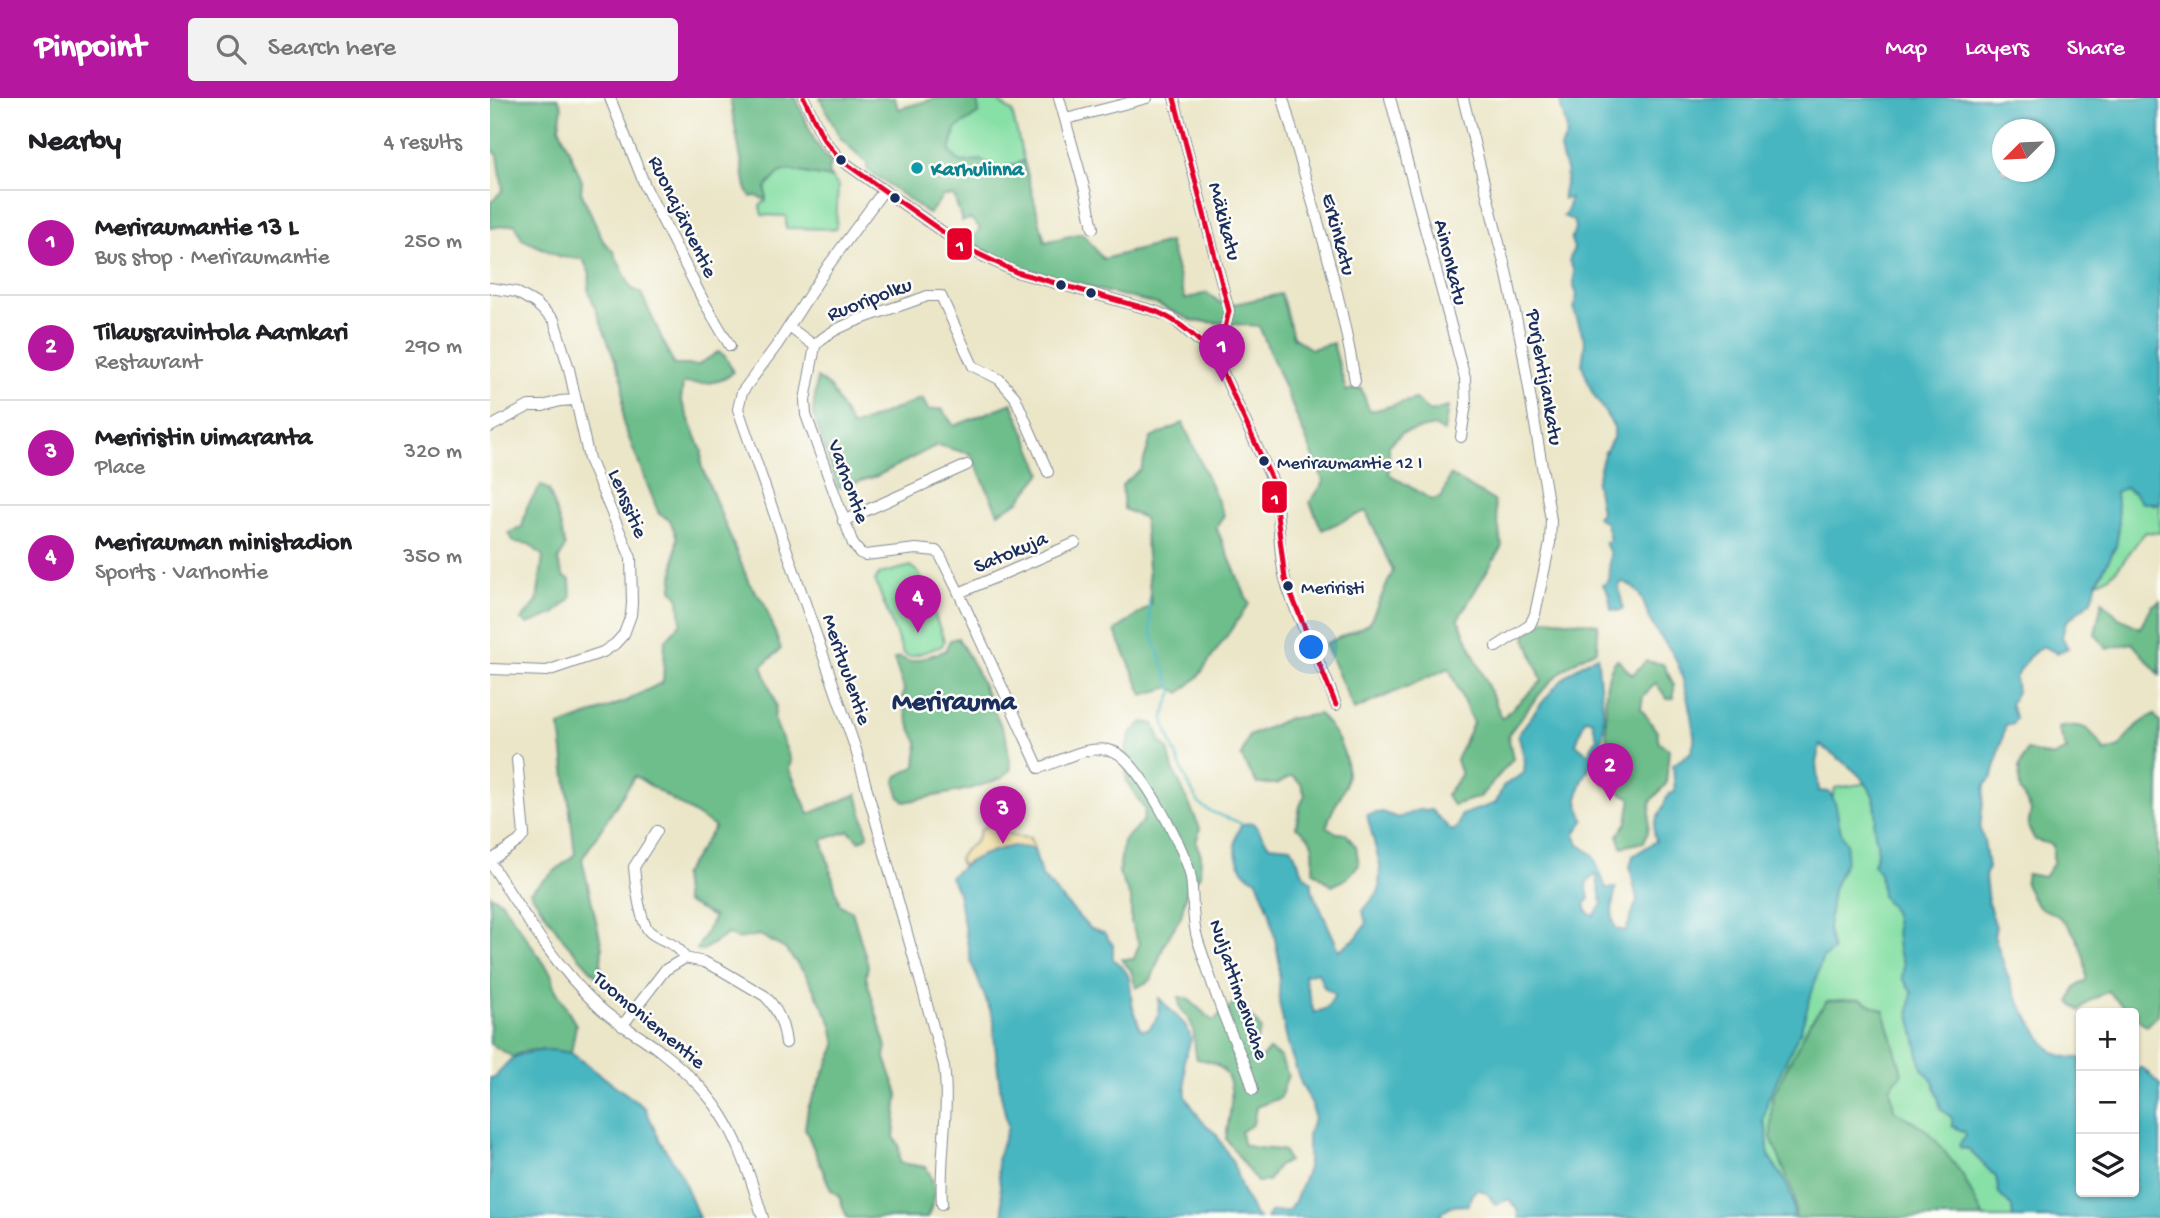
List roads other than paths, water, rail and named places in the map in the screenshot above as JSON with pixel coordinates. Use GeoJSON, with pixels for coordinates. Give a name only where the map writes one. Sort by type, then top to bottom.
{"type":"FeatureCollection","features":[{"type":"Feature","properties":{"kind":"street","name":"Ruonajärventie"},"geometry":{"type":"LineString","coordinates":[[610,98],[646,187],[703,300],[730,346]]}},
{"type":"Feature","properties":{"kind":"street"},"geometry":{"type":"LineString","coordinates":[[804,98],[817,127],[832,150],[857,173],[974,253],[1026,275],[1154,311],[1178,322],[1209,350],[1219,364],[1273,482],[1284,576],[1336,705]]}},
{"type":"Feature","properties":{"kind":"street"},"geometry":{"type":"LineString","coordinates":[[1059,98],[1093,228]]}},
{"type":"Feature","properties":{"kind":"street"},"geometry":{"type":"LineString","coordinates":[[1066,119],[1147,98]]}},
{"type":"Feature","properties":{"kind":"street","name":"Mäkikatu"},"geometry":{"type":"LineString","coordinates":[[1174,98],[1229,311],[1224,332],[1209,350]]}},
{"type":"Feature","properties":{"kind":"street","name":"Erkinkatu"},"geometry":{"type":"LineString","coordinates":[[1283,98],[1337,296],[1355,381]]}},
{"type":"Feature","properties":{"kind":"street","name":"Ainonkatu"},"geometry":{"type":"LineString","coordinates":[[1390,98],[1465,378],[1466,404],[1461,437]]}},
{"type":"Feature","properties":{"kind":"street","name":"Purjehtijankatu"},"geometry":{"type":"LineString","coordinates":[[1463,98],[1513,301],[1551,520],[1550,543],[1535,614],[1530,625],[1496,647]]}},
{"type":"Feature","properties":{"kind":"street","name":"Merituulentie"},"geometry":{"type":"LineString","coordinates":[[884,190],[828,266],[743,392],[738,409],[862,771],[944,1066],[947,1086],[942,1204]]}},
{"type":"Feature","properties":{"kind":"street","name":"Lenssitie"},"geometry":{"type":"LineString","coordinates":[[490,288],[516,292],[535,303],[554,320],[569,369],[589,459],[631,558],[632,603],[624,634],[609,648],[556,670],[490,669]]}},
{"type":"Feature","properties":{"kind":"street","name":"Ruoripolku"},"geometry":{"type":"LineString","coordinates":[[815,346],[828,334],[846,326],[927,296],[941,296],[973,366],[999,379],[1015,397],[1048,472]]}},
{"type":"Feature","properties":{"kind":"street"},"geometry":{"type":"LineString","coordinates":[[789,327],[815,346]]}},
{"type":"Feature","properties":{"kind":"street","name":"Varhontie"},"geometry":{"type":"LineString","coordinates":[[815,346],[805,400],[806,415],[853,544],[865,555],[916,549],[936,551],[960,593],[1039,768]]}},
{"type":"Feature","properties":{"kind":"street"},"geometry":{"type":"LineString","coordinates":[[490,427],[529,406],[575,400]]}},
{"type":"Feature","properties":{"kind":"street"},"geometry":{"type":"LineString","coordinates":[[843,521],[968,466]]}},
{"type":"Feature","properties":{"kind":"street","name":"Satokuja"},"geometry":{"type":"LineString","coordinates":[[960,593],[1075,543]]}},
{"type":"Feature","properties":{"kind":"street","name":"Nuljattimenvahe"},"geometry":{"type":"LineString","coordinates":[[1039,768],[1079,752],[1102,749],[1116,752],[1128,760],[1138,773],[1185,857],[1192,879],[1195,930],[1223,1014],[1246,1066],[1253,1090]]}},
{"type":"Feature","properties":{"kind":"street"},"geometry":{"type":"LineString","coordinates":[[490,861],[524,835],[517,759]]}},
{"type":"Feature","properties":{"kind":"street"},"geometry":{"type":"LineString","coordinates":[[657,831],[634,867],[643,920],[651,932],[678,947],[685,958]]}},
{"type":"Feature","properties":{"kind":"street","name":"Tuomoniementie"},"geometry":{"type":"LineString","coordinates":[[490,861],[573,979],[600,1008],[676,1063],[715,1102],[738,1142],[763,1218]]}},
{"type":"Feature","properties":{"kind":"street"},"geometry":{"type":"LineString","coordinates":[[622,1026],[665,970],[685,958],[704,962],[721,970],[765,996],[782,1023],[786,1042]]}},
{"type":"Feature","properties":{"kind":"water"},"geometry":{"type":"Polygon","coordinates":[[[1560,98],[2160,98],[2160,503],[2142,503],[2133,491],[2125,488],[2116,492],[2119,527],[2116,546],[2097,582],[2092,600],[2066,622],[2062,637],[2068,648],[2057,653],[2042,646],[2029,657],[2015,678],[2017,692],[2010,704],[2016,718],[2012,725],[2006,724],[1993,776],[1985,785],[1980,829],[1988,868],[1985,877],[1988,902],[1996,927],[1994,935],[2012,988],[2048,1047],[2060,1055],[2076,1058],[2076,1197],[2139,1197],[2139,1068],[2143,1068],[2160,1085],[2160,1218],[2013,1218],[2012,1207],[1999,1194],[1996,1177],[1968,1149],[1961,1148],[1959,1145],[1966,1135],[1965,1132],[1952,1126],[1952,1118],[1941,1109],[1934,1082],[1922,1069],[1909,1010],[1912,992],[1902,978],[1904,964],[1898,951],[1895,918],[1891,907],[1882,896],[1880,873],[1873,864],[1877,849],[1875,804],[1858,774],[1820,745],[1816,763],[1819,791],[1829,792],[1833,798],[1841,831],[1847,843],[1846,861],[1833,889],[1828,929],[1833,951],[1822,959],[1801,1029],[1768,1099],[1763,1121],[1770,1158],[1791,1195],[1793,1218],[1519,1218],[1518,1210],[1509,1199],[1495,1205],[1488,1194],[1478,1189],[1472,1194],[1468,1205],[1450,1206],[1442,1213],[1442,1218],[1266,1218],[1270,1212],[1288,1211],[1295,1201],[1308,1168],[1308,1134],[1314,1118],[1312,1104],[1301,1083],[1288,1045],[1279,1002],[1279,960],[1270,913],[1257,880],[1244,870],[1235,848],[1242,824],[1253,823],[1269,845],[1291,847],[1304,875],[1312,882],[1312,890],[1339,950],[1356,938],[1366,924],[1363,911],[1379,891],[1380,865],[1367,815],[1382,812],[1398,818],[1418,810],[1431,810],[1452,831],[1458,827],[1461,815],[1496,803],[1503,786],[1524,773],[1525,761],[1518,734],[1563,679],[1585,662],[1598,656],[1603,733],[1601,744],[1581,785],[1578,802],[1584,821],[1575,833],[1579,844],[1593,855],[1606,888],[1616,888],[1613,918],[1616,929],[1626,931],[1637,900],[1630,867],[1633,856],[1656,841],[1655,823],[1669,794],[1675,792],[1673,765],[1691,752],[1693,746],[1689,704],[1683,679],[1675,658],[1652,624],[1639,593],[1622,582],[1619,586],[1623,609],[1618,611],[1611,609],[1609,595],[1603,585],[1609,580],[1610,553],[1605,543],[1610,540],[1606,523],[1597,517],[1601,512],[1596,483],[1604,454],[1614,436],[1614,427],[1592,392],[1582,365],[1585,342],[1574,310],[1577,295],[1574,271],[1569,261],[1574,248],[1571,240],[1575,228],[1573,220],[1563,216],[1570,198],[1563,199],[1567,174],[1560,147],[1567,129],[1560,98]],[[1585,719],[1576,744],[1588,754],[1597,738],[1592,720],[1585,719]],[[1596,874],[1586,883],[1589,899],[1585,903],[1587,912],[1594,916],[1602,904],[1596,874]],[[1318,972],[1304,975],[1314,1013],[1327,1008],[1335,995],[1324,987],[1318,972]]]}},
{"type":"Feature","properties":{"kind":"water"},"geometry":{"type":"Polygon","coordinates":[[[1013,846],[1034,849],[1041,875],[1089,928],[1104,933],[1113,945],[1113,959],[1129,978],[1133,1006],[1141,1030],[1149,1029],[1158,1017],[1159,998],[1186,1026],[1191,1039],[1184,1061],[1186,1097],[1201,1120],[1216,1134],[1233,1163],[1242,1190],[1259,1218],[1004,1218],[997,1160],[1008,1127],[1001,1095],[994,1020],[971,962],[958,893],[950,877],[979,857],[1013,846]]]}},
{"type":"Feature","properties":{"kind":"water"},"geometry":{"type":"Polygon","coordinates":[[[551,1050],[571,1053],[645,1108],[660,1141],[681,1174],[699,1218],[490,1218],[490,1078],[495,1078],[507,1063],[518,1055],[551,1050]]]}},
{"type":"Feature","properties":{"kind":"waterway"},"geometry":{"type":"LineString","coordinates":[[1149,601],[1151,632],[1173,692],[1164,717],[1165,724],[1180,764],[1202,806],[1242,824]]}},
{"type":"Feature","properties":{"kind":"place","name":"Karhulinna"},"geometry":{"type":"Point","coordinates":[917,168]}},
{"type":"Feature","properties":{"kind":"place","name":"Meriraumantie 13 L"},"geometry":{"type":"Point","coordinates":[1222,382]}},
{"type":"Feature","properties":{"kind":"place","name":"Meriraumantie 12 I"},"geometry":{"type":"Point","coordinates":[1264,461]}},
{"type":"Feature","properties":{"kind":"place","name":"Meriristi"},"geometry":{"type":"Point","coordinates":[1288,586]}},
{"type":"Feature","properties":{"kind":"place","name":"Merirauman ministadion"},"geometry":{"type":"Point","coordinates":[918,633]}},
{"type":"Feature","properties":{"kind":"place","name":"Tilausravintola Aarnkari"},"geometry":{"type":"Point","coordinates":[1610,801]}},
{"type":"Feature","properties":{"kind":"place","name":"Meriristin uimaranta"},"geometry":{"type":"Point","coordinates":[1003,844]}},
{"type":"Feature","properties":{"kind":"district","name":"Merirauma"},"geometry":{"type":"Point","coordinates":[954,699]}}]}
